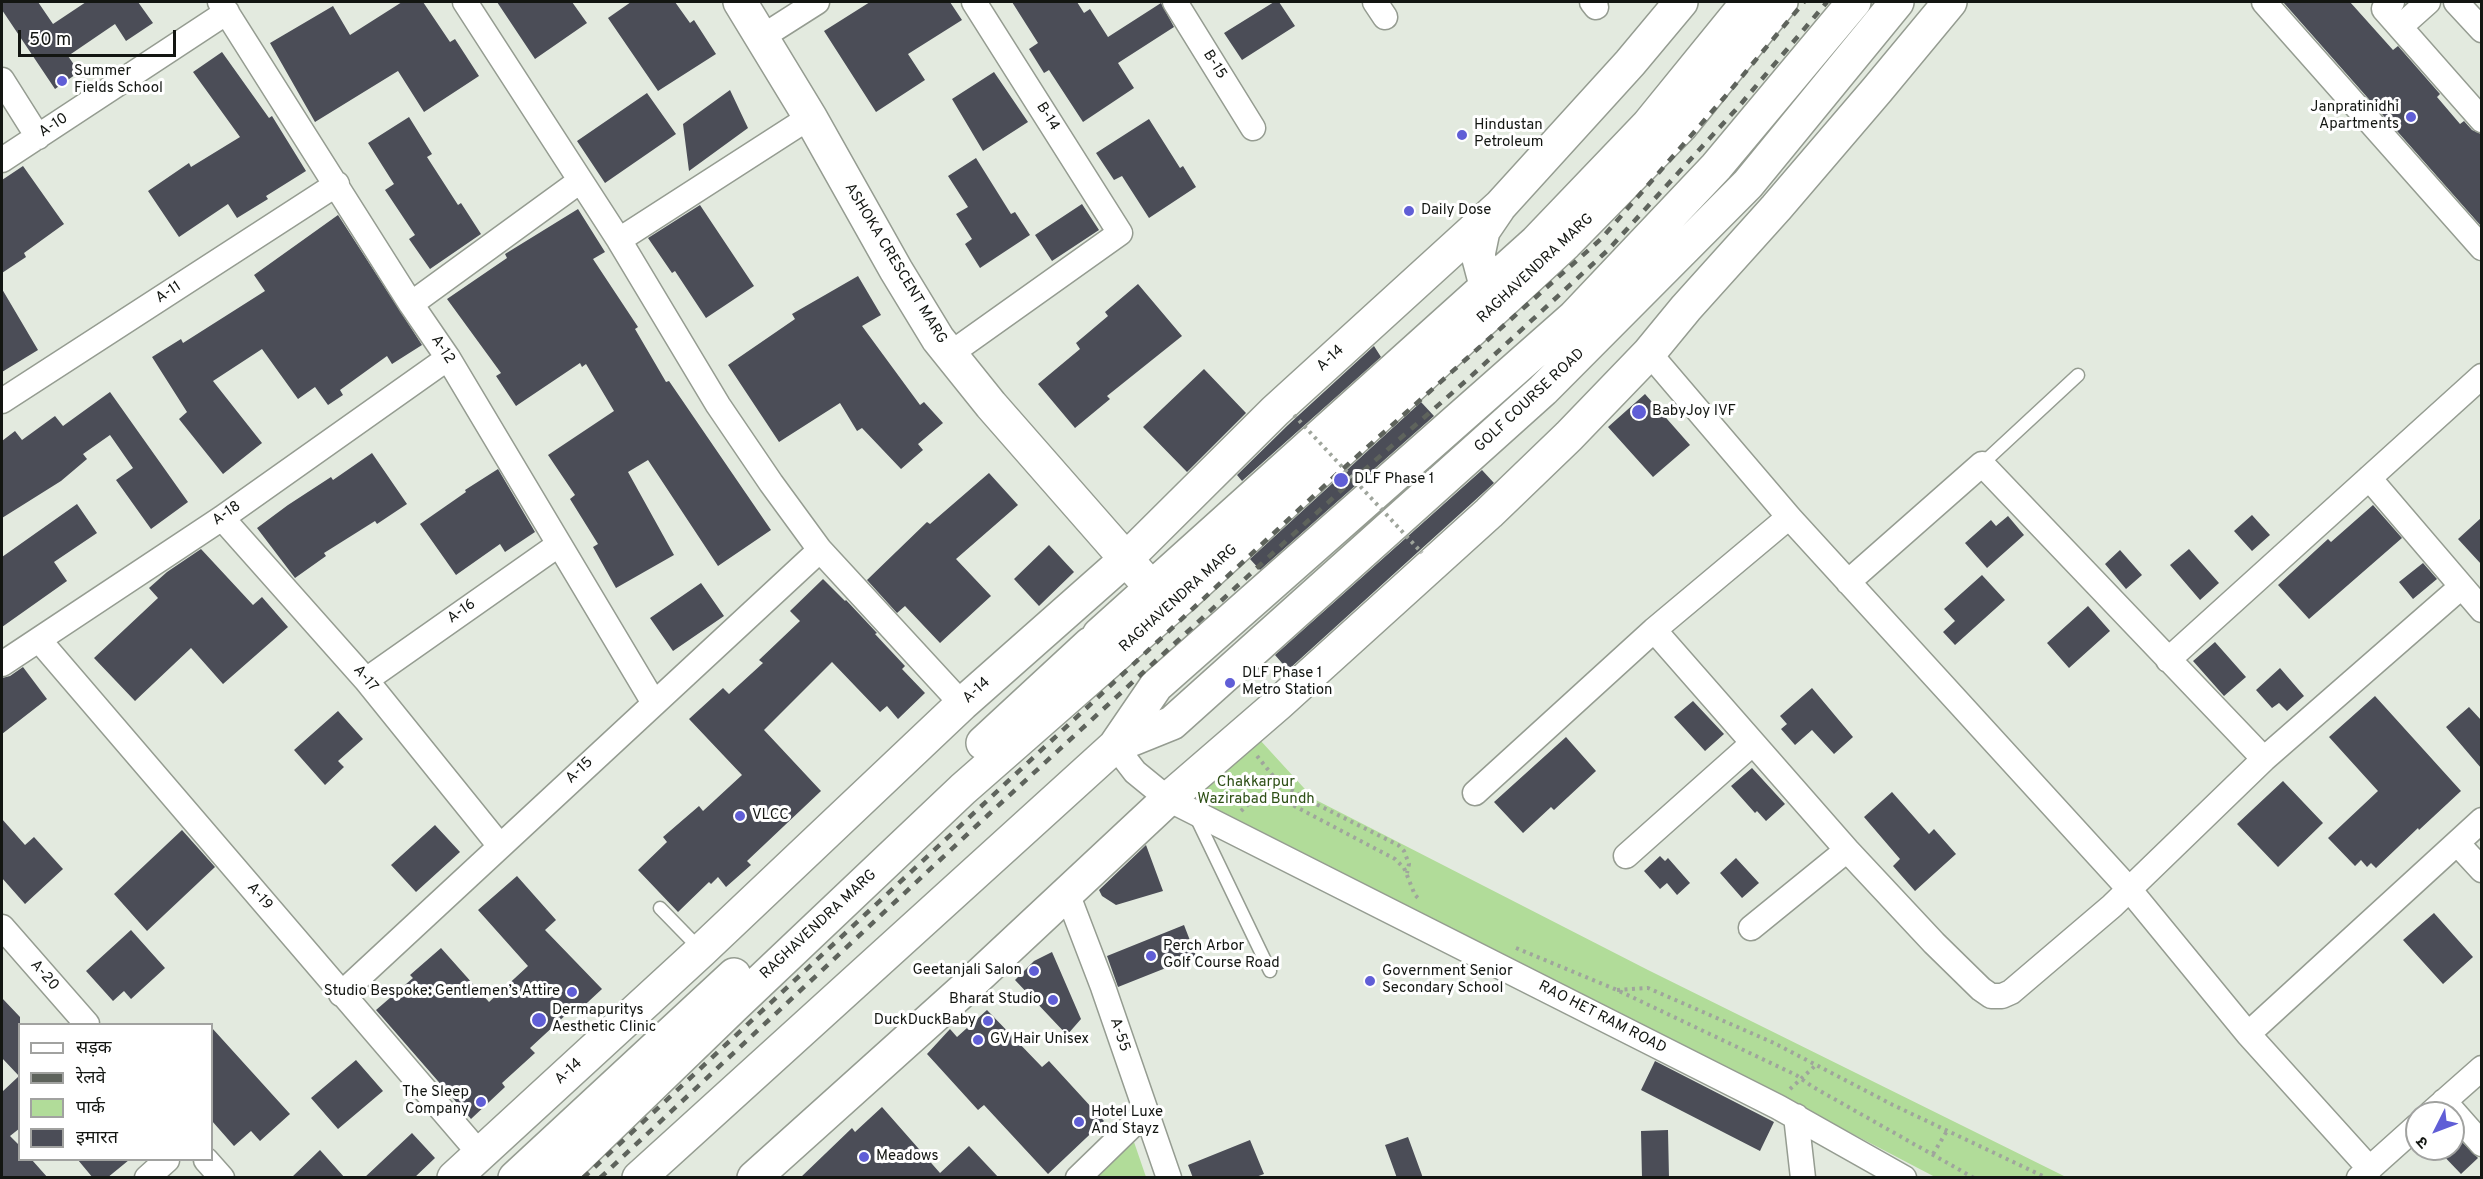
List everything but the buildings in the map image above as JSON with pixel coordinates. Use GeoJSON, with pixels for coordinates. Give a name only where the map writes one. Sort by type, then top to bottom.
{"type":"FeatureCollection","features":[{"type":"Feature","properties":{"kind":"street"},"geometry":{"type":"LineString","coordinates":[[465,2],[619,240],[718,405],[771,483],[820,550],[962,704]]}},
{"type":"Feature","properties":{"kind":"street","name":"ASHOKA CRESCENT MARG"},"geometry":{"type":"LineString","coordinates":[[740,2],[810,117],[896,270],[938,339],[992,405],[1151,587]]}},
{"type":"Feature","properties":{"kind":"street"},"geometry":{"type":"LineString","coordinates":[[762,37],[817,2]]}},
{"type":"Feature","properties":{"kind":"street","name":"B-14"},"geometry":{"type":"LineString","coordinates":[[950,354],[1120,233],[974,2]]}},
{"type":"Feature","properties":{"kind":"street","name":"B-15"},"geometry":{"type":"LineString","coordinates":[[1175,2],[1253,128]]}},
{"type":"Feature","properties":{"kind":"street"},"geometry":{"type":"LineString","coordinates":[[1486,285],[1478,255],[1483,231],[1500,206],[1630,63],[1681,2]]}},
{"type":"Feature","properties":{"kind":"street"},"geometry":{"type":"LineString","coordinates":[[515,1178],[1151,587],[1536,242],[1647,125],[1748,2]]}},
{"type":"Feature","properties":{"kind":"street","name":"RAGHAVENDRA MARG"},"geometry":{"type":"LineString","coordinates":[[556,1178],[963,789],[1191,589],[1566,243],[1681,126],[1781,2]]}},
{"type":"Feature","properties":{"kind":"street"},"geometry":{"type":"LineString","coordinates":[[639,1178],[1115,746],[1156,686],[1574,317],[1716,167],[1854,2]]}},
{"type":"Feature","properties":{"kind":"street","name":"GOLF COURSE ROAD"},"geometry":{"type":"LineString","coordinates":[[1115,746],[1172,723],[1543,390],[1748,184],[1897,2]]}},
{"type":"Feature","properties":{"kind":"street"},"geometry":{"type":"LineString","coordinates":[[2264,2],[2481,248]]}},
{"type":"Feature","properties":{"kind":"street"},"geometry":{"type":"LineString","coordinates":[[2428,2],[2389,10],[2481,120]]}},
{"type":"Feature","properties":{"kind":"street"},"geometry":{"type":"LineString","coordinates":[[2456,2],[2481,30]]}},
{"type":"Feature","properties":{"kind":"street"},"geometry":{"type":"LineString","coordinates":[[754,1178],[1068,893],[1181,805],[1241,736],[1490,513],[1569,436],[1649,353],[1940,5]]}},
{"type":"Feature","properties":{"kind":"street","name":"A-10"},"geometry":{"type":"LineString","coordinates":[[2,160],[224,7]]}},
{"type":"Feature","properties":{"kind":"street","name":"A-12"},"geometry":{"type":"LineString","coordinates":[[224,7],[411,304],[448,358],[654,703]]}},
{"type":"Feature","properties":{"kind":"street"},"geometry":{"type":"LineString","coordinates":[[2,80],[38,137]]}},
{"type":"Feature","properties":{"kind":"street"},"geometry":{"type":"LineString","coordinates":[[619,240],[810,117]]}},
{"type":"Feature","properties":{"kind":"street"},"geometry":{"type":"LineString","coordinates":[[411,304],[580,181]]}},
{"type":"Feature","properties":{"kind":"street","name":"A-11"},"geometry":{"type":"LineString","coordinates":[[2,401],[337,184]]}},
{"type":"Feature","properties":{"kind":"street","name":"A-14"},"geometry":{"type":"LineString","coordinates":[[454,1178],[701,951],[962,704],[1126,559],[1275,411],[1500,206]]}},
{"type":"Feature","properties":{"kind":"street"},"geometry":{"type":"LineString","coordinates":[[1649,353],[1789,517],[2128,890],[2364,1173],[2405,1137]]}},
{"type":"Feature","properties":{"kind":"street","name":"A-18"},"geometry":{"type":"LineString","coordinates":[[2,664],[222,518],[448,358]]}},
{"type":"Feature","properties":{"kind":"street"},"geometry":{"type":"LineString","coordinates":[[2168,660],[2481,376]]}},
{"type":"Feature","properties":{"kind":"street"},"geometry":{"type":"LineString","coordinates":[[1848,582],[1982,464],[2264,759]]}},
{"type":"Feature","properties":{"kind":"street"},"geometry":{"type":"LineString","coordinates":[[2369,478],[2481,610]]}},
{"type":"Feature","properties":{"kind":"street"},"geometry":{"type":"LineString","coordinates":[[1475,793],[1654,630],[1789,517]]}},
{"type":"Feature","properties":{"kind":"street","name":"A-17"},"geometry":{"type":"LineString","coordinates":[[222,518],[366,680],[500,846]]}},
{"type":"Feature","properties":{"kind":"street","name":"A-16"},"geometry":{"type":"LineString","coordinates":[[366,680],[558,545]]}},
{"type":"Feature","properties":{"kind":"street","name":"A-15"},"geometry":{"type":"LineString","coordinates":[[341,994],[820,550]]}},
{"type":"Feature","properties":{"kind":"street"},"geometry":{"type":"LineString","coordinates":[[1654,630],[1847,850],[1934,943],[1981,989],[1991,996],[2002,996],[2011,992],[2128,890],[2264,759],[2461,587]]}},
{"type":"Feature","properties":{"kind":"street"},"geometry":{"type":"LineString","coordinates":[[1075,691],[1099,635]]}},
{"type":"Feature","properties":{"kind":"street","name":"A-19"},"geometry":{"type":"LineString","coordinates":[[39,640],[480,1154]]}},
{"type":"Feature","properties":{"kind":"street"},"geometry":{"type":"LineString","coordinates":[[1626,856],[1753,743]]}},
{"type":"Feature","properties":{"kind":"street","name":"RAO HET RAM ROAD"},"geometry":{"type":"LineString","coordinates":[[1115,746],[1135,772],[1181,805],[1796,1116],[1904,1178]]}},
{"type":"Feature","properties":{"kind":"street"},"geometry":{"type":"LineString","coordinates":[[2248,1034],[2481,820]]}},
{"type":"Feature","properties":{"kind":"street"},"geometry":{"type":"LineString","coordinates":[[2457,843],[2481,870]]}},
{"type":"Feature","properties":{"kind":"street"},"geometry":{"type":"LineString","coordinates":[[1751,928],[1847,850]]}},
{"type":"Feature","properties":{"kind":"street","name":"A-55"},"geometry":{"type":"LineString","coordinates":[[1068,893],[1169,1178]]}},
{"type":"Feature","properties":{"kind":"street","name":"A-20"},"geometry":{"type":"LineString","coordinates":[[2,927],[86,1023]]}},
{"type":"Feature","properties":{"kind":"street"},"geometry":{"type":"LineString","coordinates":[[659,1044],[733,1007]]}},
{"type":"Feature","properties":{"kind":"street"},"geometry":{"type":"LineString","coordinates":[[2444,1101],[2481,1068]]}},
{"type":"Feature","properties":{"kind":"street"},"geometry":{"type":"LineString","coordinates":[[1078,1178],[1145,1113]]}},
{"type":"Feature","properties":{"kind":"street"},"geometry":{"type":"LineString","coordinates":[[1796,1116],[1803,1178]]}},
{"type":"Feature","properties":{"kind":"street"},"geometry":{"type":"LineString","coordinates":[[2465,1131],[2481,1144]]}},
{"type":"Feature","properties":{"kind":"street"},"geometry":{"type":"LineString","coordinates":[[147,1178],[165,1161]]}},
{"type":"Feature","properties":{"kind":"street"},"geometry":{"type":"LineString","coordinates":[[207,1161],[222,1178]]}},
{"type":"Feature","properties":{"kind":"lane"},"geometry":{"type":"LineString","coordinates":[[1982,464],[2078,375]]}},
{"type":"Feature","properties":{"kind":"lane"},"geometry":{"type":"LineString","coordinates":[[1181,805],[1270,971]]}},
{"type":"Feature","properties":{"kind":"lane"},"geometry":{"type":"LineString","coordinates":[[660,908],[701,951]]}},
{"type":"Feature","properties":{"kind":"path"},"geometry":{"type":"LineString","coordinates":[[1294,415],[1422,553]]}},
{"type":"Feature","properties":{"kind":"path"},"geometry":{"type":"LineString","coordinates":[[1241,736],[1278,782],[1310,801],[1398,845],[1404,851],[1409,864],[1407,875]]}},
{"type":"Feature","properties":{"kind":"path"},"geometry":{"type":"LineString","coordinates":[[1278,782],[1281,799]]}},
{"type":"Feature","properties":{"kind":"path"},"geometry":{"type":"LineString","coordinates":[[1229,830],[1237,814],[1254,799],[1266,795],[1281,799],[1395,858],[1407,875],[1415,895],[1421,900]]}},
{"type":"Feature","properties":{"kind":"path"},"geometry":{"type":"LineString","coordinates":[[1507,943],[1617,990],[1802,1079],[1974,1178]]}},
{"type":"Feature","properties":{"kind":"path"},"geometry":{"type":"LineString","coordinates":[[1617,990],[1648,988],[1774,1043],[1947,1131],[2047,1178]]}},
{"type":"Feature","properties":{"kind":"path"},"geometry":{"type":"LineString","coordinates":[[1802,1079],[1816,1065]]}},
{"type":"Feature","properties":{"kind":"path"},"geometry":{"type":"LineString","coordinates":[[1933,1154],[1947,1131]]}},
{"type":"Feature","properties":{"kind":"green space","name":"Chakkarpur Wazirabad Bundh"},"geometry":{"type":"Polygon","coordinates":[[[1260,740],[1314,799],[1648,970],[2066,1177],[1935,1177],[1784,1098],[1182,798],[1260,740]]]}},
{"type":"Feature","properties":{"kind":"green space"},"geometry":{"type":"Polygon","coordinates":[[[1134,1142],[1146,1177],[1096,1177],[1134,1142]]]}},
{"type":"Feature","properties":{"kind":"railway"},"geometry":{"type":"LineString","coordinates":[[583,1178],[1336,475],[1601,239],[1804,2]]}},
{"type":"Feature","properties":{"kind":"railway"},"geometry":{"type":"LineString","coordinates":[[600,1178],[988,815],[1346,486],[1468,379],[1608,250],[1740,105],[1827,2]]}},
{"type":"Feature","properties":{"kind":"place","name":"Summer Fields School"},"geometry":{"type":"Point","coordinates":[62,81]}},
{"type":"Feature","properties":{"kind":"place","name":"Janpratinidhi Apartments"},"geometry":{"type":"Point","coordinates":[2411,117]}},
{"type":"Feature","properties":{"kind":"place","name":"Hindustan Petroleum"},"geometry":{"type":"Point","coordinates":[1462,135]}},
{"type":"Feature","properties":{"kind":"place","name":"Daily Dose"},"geometry":{"type":"Point","coordinates":[1409,211]}},
{"type":"Feature","properties":{"kind":"place","name":"BabyJoy IVF"},"geometry":{"type":"Point","coordinates":[1639,412]}},
{"type":"Feature","properties":{"kind":"place","name":"DLF Phase 1"},"geometry":{"type":"Point","coordinates":[1341,480]}},
{"type":"Feature","properties":{"kind":"place","name":"DLF Phase 1 Metro Station"},"geometry":{"type":"Point","coordinates":[1230,683]}},
{"type":"Feature","properties":{"kind":"place","name":"VLCC"},"geometry":{"type":"Point","coordinates":[740,816]}},
{"type":"Feature","properties":{"kind":"place","name":"Perch Arbor Golf Course Road"},"geometry":{"type":"Point","coordinates":[1151,956]}},
{"type":"Feature","properties":{"kind":"place","name":"Geetanjali Salon"},"geometry":{"type":"Point","coordinates":[1034,971]}},
{"type":"Feature","properties":{"kind":"place","name":"Government Senior Secondary School"},"geometry":{"type":"Point","coordinates":[1370,981]}},
{"type":"Feature","properties":{"kind":"place","name":"Studio Bespoke: Gentlemen’s Attire"},"geometry":{"type":"Point","coordinates":[572,992]}},
{"type":"Feature","properties":{"kind":"place","name":"Bharat Studio"},"geometry":{"type":"Point","coordinates":[1053,1000]}},
{"type":"Feature","properties":{"kind":"place","name":"Dermapuritys Aesthetic Clinic"},"geometry":{"type":"Point","coordinates":[539,1020]}},
{"type":"Feature","properties":{"kind":"place","name":"DuckDuckBaby"},"geometry":{"type":"Point","coordinates":[988,1021]}},
{"type":"Feature","properties":{"kind":"place","name":"GV Hair Unisex"},"geometry":{"type":"Point","coordinates":[978,1040]}},
{"type":"Feature","properties":{"kind":"place","name":"The Sleep Company"},"geometry":{"type":"Point","coordinates":[481,1102]}},
{"type":"Feature","properties":{"kind":"place","name":"Hotel Luxe And Stayz"},"geometry":{"type":"Point","coordinates":[1079,1122]}},
{"type":"Feature","properties":{"kind":"place","name":"Meadows"},"geometry":{"type":"Point","coordinates":[864,1157]}}]}
